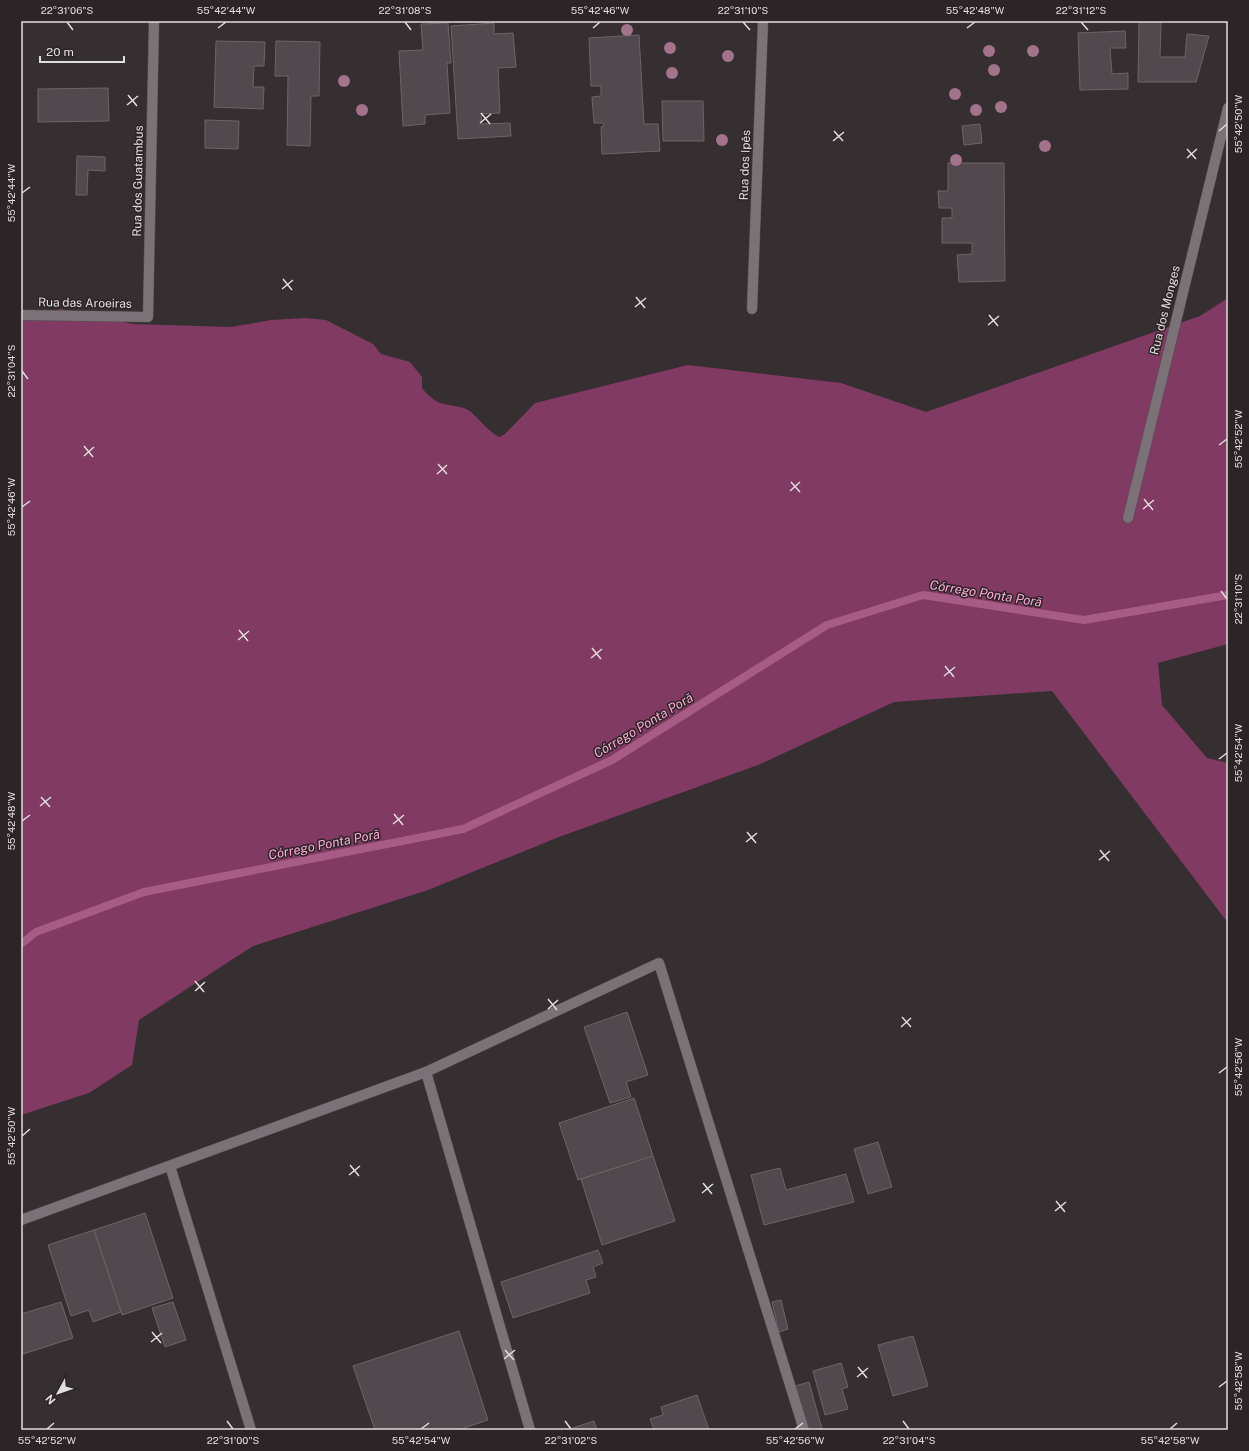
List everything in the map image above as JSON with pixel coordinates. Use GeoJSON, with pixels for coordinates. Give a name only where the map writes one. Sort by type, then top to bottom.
{"type":"FeatureCollection","features":[{"type":"Feature","properties":{"kind":"street","name":"Rua dos Guatambus"},"geometry":{"type":"LineString","coordinates":[[148,317],[154,21]]}},
{"type":"Feature","properties":{"kind":"street","name":"Rua dos Ipês"},"geometry":{"type":"LineString","coordinates":[[752,309],[763,21]]}},
{"type":"Feature","properties":{"kind":"street","name":"Rua dos Monges"},"geometry":{"type":"LineString","coordinates":[[1128,518],[1228,108]]}},
{"type":"Feature","properties":{"kind":"street","name":"Rua das Aroeiras"},"geometry":{"type":"LineString","coordinates":[[21,315],[148,317]]}},
{"type":"Feature","properties":{"kind":"street"},"geometry":{"type":"LineString","coordinates":[[21,1220],[426,1072],[659,963],[804,1430]]}},
{"type":"Feature","properties":{"kind":"street"},"geometry":{"type":"LineString","coordinates":[[426,1072],[530,1430]]}},
{"type":"Feature","properties":{"kind":"street"},"geometry":{"type":"LineString","coordinates":[[170,1166],[251,1430]]}},
{"type":"Feature","properties":{"kind":"shaded area"},"geometry":{"type":"Polygon","coordinates":[[[1228,298],[1228,644],[1158,663],[1162,705],[1207,758],[1228,763],[1228,923],[1052,691],[894,702],[758,765],[559,837],[428,890],[253,946],[139,1020],[132,1065],[89,1093],[21,1115],[21,314],[41,314],[61,309],[133,324],[231,327],[271,320],[306,318],[326,320],[373,344],[381,354],[410,362],[422,377],[422,388],[431,398],[442,404],[467,409],[491,432],[499,437],[505,434],[535,403],[688,365],[841,383],[926,412],[1200,316],[1228,298]]]}},
{"type":"Feature","properties":{"kind":"building"},"geometry":{"type":"Polygon","coordinates":[[[1139,22],[1161,22],[1160,57],[1185,57],[1187,34],[1209,36],[1196,82],[1138,82],[1139,22]]]}},
{"type":"Feature","properties":{"kind":"building"},"geometry":{"type":"Polygon","coordinates":[[[448,23],[451,63],[447,63],[450,113],[425,115],[425,124],[403,126],[399,51],[423,50],[421,24],[448,23]]]}},
{"type":"Feature","properties":{"kind":"building"},"geometry":{"type":"Polygon","coordinates":[[[494,23],[494,34],[513,33],[516,67],[498,68],[500,113],[481,114],[482,124],[510,123],[511,136],[458,139],[451,26],[494,23]]]}},
{"type":"Feature","properties":{"kind":"building"},"geometry":{"type":"Polygon","coordinates":[[[1125,31],[1126,48],[1110,48],[1112,74],[1128,73],[1128,89],[1080,90],[1078,33],[1125,31]]]}},
{"type":"Feature","properties":{"kind":"building"},"geometry":{"type":"Polygon","coordinates":[[[639,35],[644,124],[658,124],[660,151],[602,154],[601,127],[604,126],[603,123],[594,123],[592,97],[601,96],[601,86],[591,86],[589,38],[639,35]]]}},
{"type":"Feature","properties":{"kind":"building"},"geometry":{"type":"Polygon","coordinates":[[[216,41],[265,42],[264,66],[254,66],[253,87],[264,87],[263,109],[214,107],[216,41]]]}},
{"type":"Feature","properties":{"kind":"building"},"geometry":{"type":"Polygon","coordinates":[[[276,41],[320,42],[319,96],[311,96],[310,146],[287,145],[288,76],[275,76],[276,41]]]}},
{"type":"Feature","properties":{"kind":"building"},"geometry":{"type":"Polygon","coordinates":[[[108,88],[109,121],[38,122],[38,89],[108,88]]]}},
{"type":"Feature","properties":{"kind":"building"},"geometry":{"type":"Polygon","coordinates":[[[662,101],[703,101],[704,141],[663,141],[662,101]]]}},
{"type":"Feature","properties":{"kind":"building"},"geometry":{"type":"Polygon","coordinates":[[[205,120],[239,121],[238,149],[205,148],[205,120]]]}},
{"type":"Feature","properties":{"kind":"building"},"geometry":{"type":"Polygon","coordinates":[[[980,124],[982,143],[964,145],[962,126],[980,124]]]}},
{"type":"Feature","properties":{"kind":"building"},"geometry":{"type":"Polygon","coordinates":[[[77,156],[105,157],[105,171],[88,170],[87,195],[76,195],[77,156]]]}},
{"type":"Feature","properties":{"kind":"building"},"geometry":{"type":"Polygon","coordinates":[[[948,163],[1004,163],[1005,281],[959,282],[957,255],[972,254],[972,243],[942,243],[942,218],[952,218],[952,208],[939,208],[938,191],[948,191],[948,163]]]}},
{"type":"Feature","properties":{"kind":"building"},"geometry":{"type":"Polygon","coordinates":[[[627,1012],[648,1075],[626,1082],[631,1097],[610,1103],[584,1027],[627,1012]]]}},
{"type":"Feature","properties":{"kind":"building"},"geometry":{"type":"Polygon","coordinates":[[[634,1098],[653,1156],[578,1180],[559,1123],[634,1098]]]}},
{"type":"Feature","properties":{"kind":"building"},"geometry":{"type":"Polygon","coordinates":[[[878,1142],[892,1187],[868,1194],[854,1149],[878,1142]]]}},
{"type":"Feature","properties":{"kind":"building"},"geometry":{"type":"Polygon","coordinates":[[[653,1156],[675,1221],[602,1245],[581,1179],[653,1156]]]}},
{"type":"Feature","properties":{"kind":"building"},"geometry":{"type":"Polygon","coordinates":[[[780,1168],[786,1190],[846,1174],[854,1202],[764,1225],[751,1175],[780,1168]]]}},
{"type":"Feature","properties":{"kind":"building"},"geometry":{"type":"Polygon","coordinates":[[[145,1213],[173,1298],[122,1315],[94,1230],[145,1213]]]}},
{"type":"Feature","properties":{"kind":"building"},"geometry":{"type":"Polygon","coordinates":[[[94,1230],[121,1312],[93,1322],[89,1310],[71,1316],[48,1245],[94,1230]]]}},
{"type":"Feature","properties":{"kind":"building"},"geometry":{"type":"Polygon","coordinates":[[[598,1250],[603,1263],[593,1267],[596,1277],[586,1280],[590,1293],[513,1318],[501,1282],[598,1250]]]}},
{"type":"Feature","properties":{"kind":"building"},"geometry":{"type":"Polygon","coordinates":[[[781,1300],[788,1329],[779,1332],[772,1302],[781,1300]]]}},
{"type":"Feature","properties":{"kind":"building"},"geometry":{"type":"Polygon","coordinates":[[[61,1302],[73,1338],[23,1354],[21,1349],[21,1314],[61,1302]]]}},
{"type":"Feature","properties":{"kind":"building"},"geometry":{"type":"Polygon","coordinates":[[[173,1302],[186,1340],[165,1347],[152,1308],[173,1302]]]}},
{"type":"Feature","properties":{"kind":"building"},"geometry":{"type":"Polygon","coordinates":[[[459,1331],[488,1420],[458,1430],[375,1430],[353,1366],[459,1331]]]}},
{"type":"Feature","properties":{"kind":"building"},"geometry":{"type":"Polygon","coordinates":[[[913,1336],[928,1386],[893,1396],[878,1345],[913,1336]]]}},
{"type":"Feature","properties":{"kind":"building"},"geometry":{"type":"Polygon","coordinates":[[[841,1363],[848,1387],[842,1389],[848,1409],[825,1415],[813,1371],[841,1363]]]}},
{"type":"Feature","properties":{"kind":"building"},"geometry":{"type":"Polygon","coordinates":[[[809,1382],[822,1429],[818,1430],[808,1430],[795,1386],[809,1382]]]}},
{"type":"Feature","properties":{"kind":"building"},"geometry":{"type":"Polygon","coordinates":[[[697,1395],[709,1430],[654,1430],[650,1419],[663,1415],[661,1407],[697,1395]]]}},
{"type":"Feature","properties":{"kind":"building"},"geometry":{"type":"Polygon","coordinates":[[[594,1421],[597,1430],[567,1430],[594,1421]]]}},
{"type":"Feature","properties":{"kind":"waterway","name":"Córrego Ponta Porã"},"geometry":{"type":"LineString","coordinates":[[21,944],[36,932],[144,892],[463,829],[612,760],[827,625],[923,595],[1084,620],[1228,595]]}}]}
